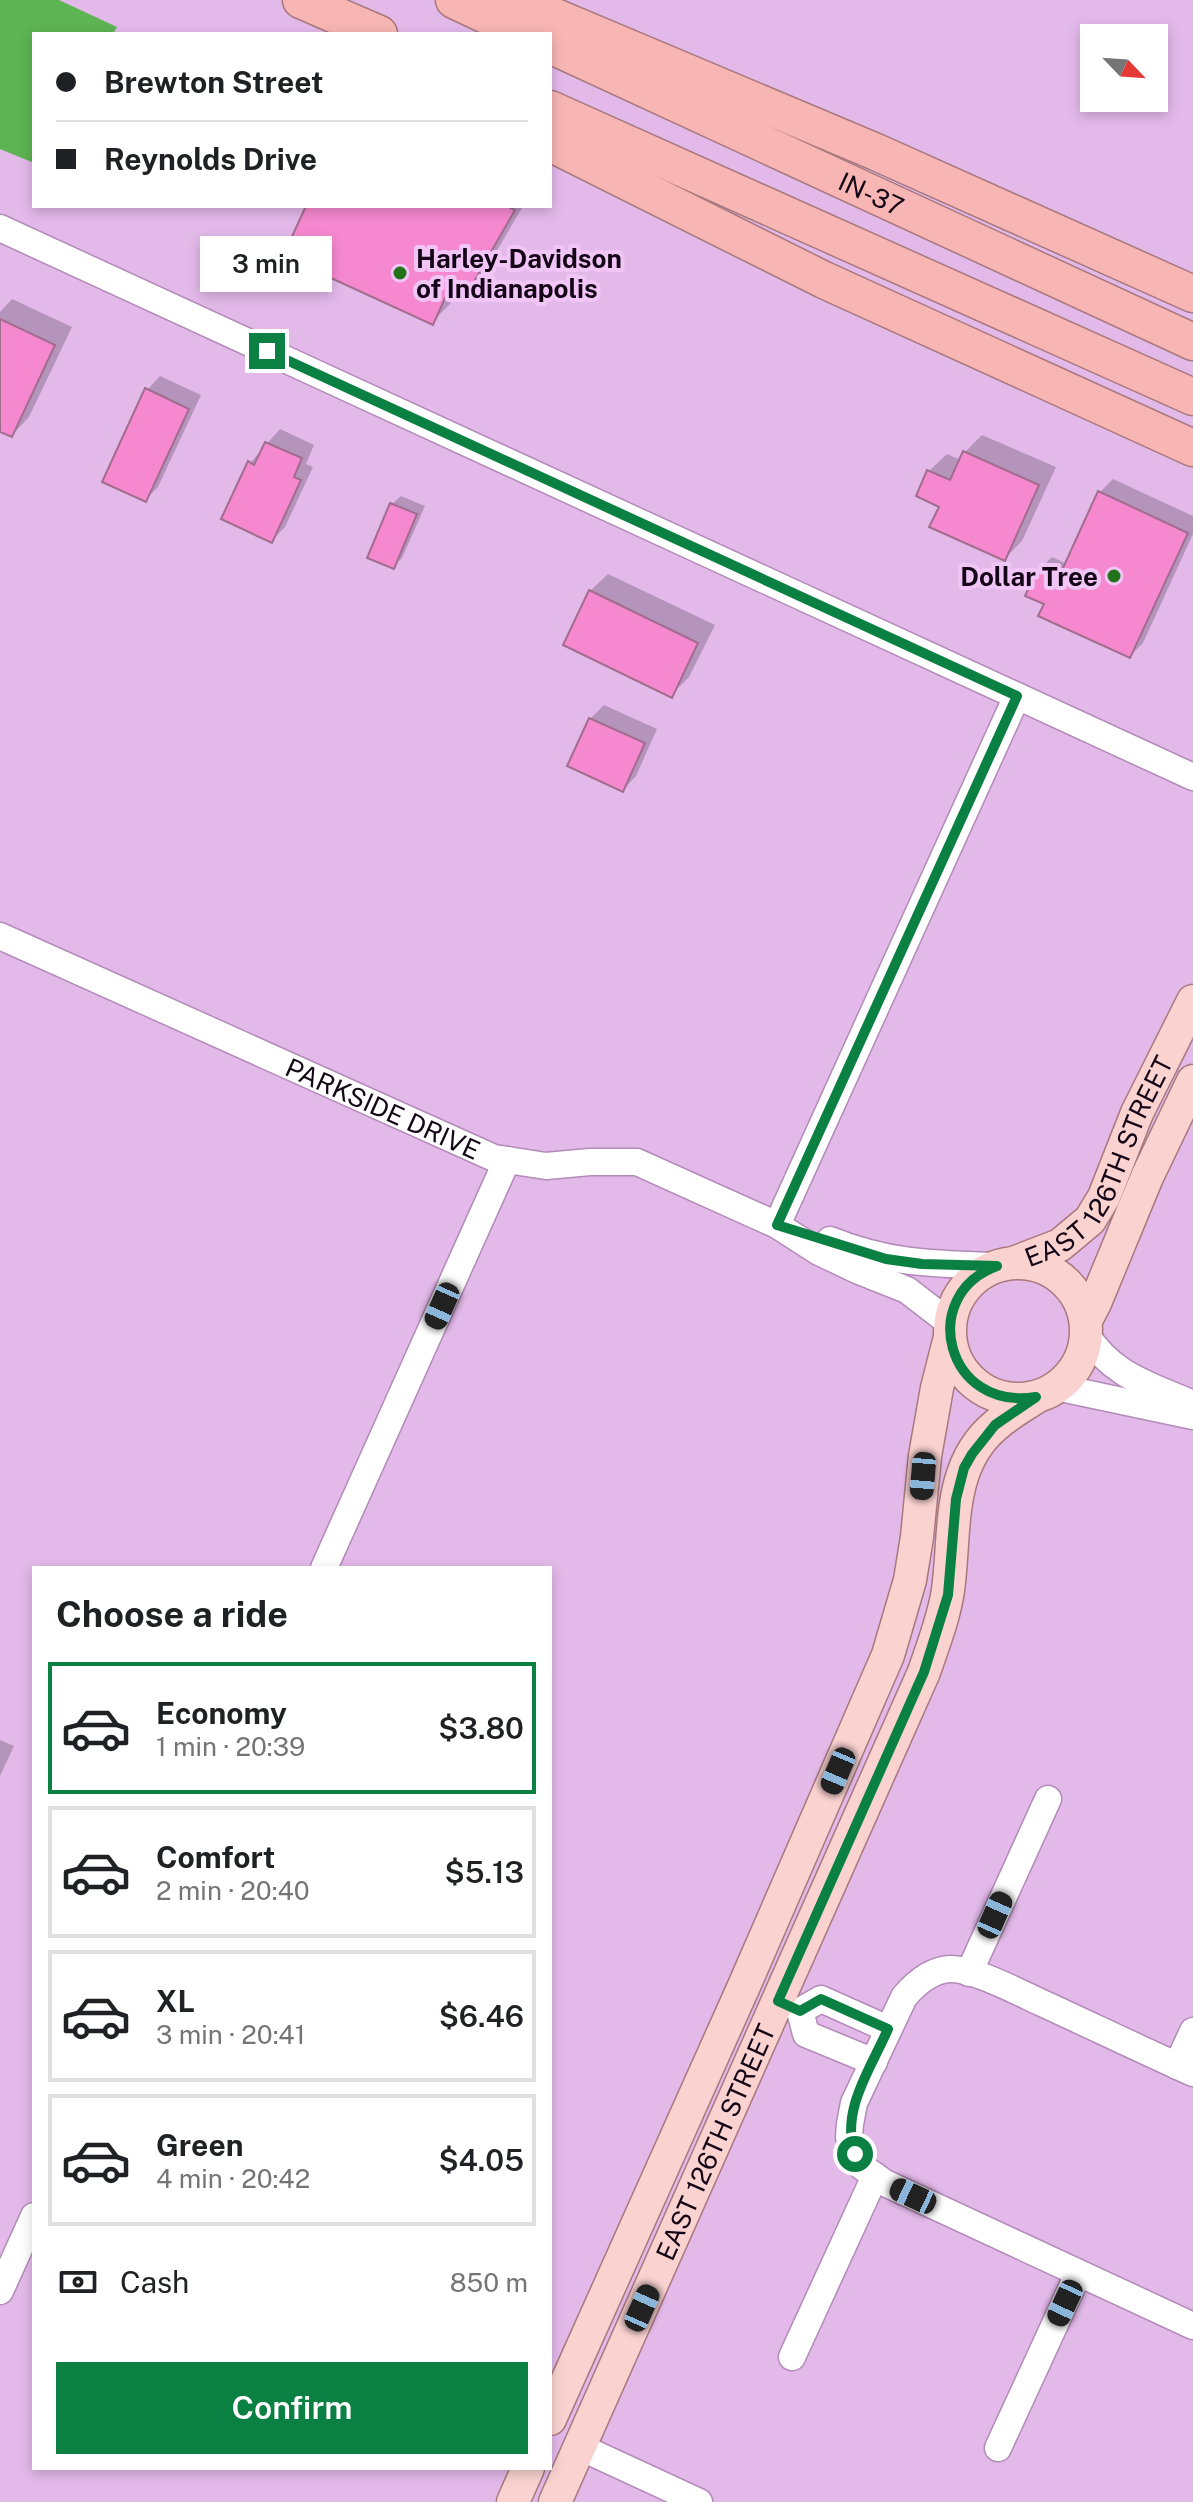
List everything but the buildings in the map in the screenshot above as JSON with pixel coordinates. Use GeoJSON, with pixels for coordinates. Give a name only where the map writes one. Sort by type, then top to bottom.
{"type":"FeatureCollection","features":[{"type":"Feature","properties":{"kind":"highway"},"geometry":{"type":"LineString","coordinates":[[279,0],[337,32]]}},
{"type":"Feature","properties":{"kind":"highway"},"geometry":{"type":"LineString","coordinates":[[301,0],[374,32]]}},
{"type":"Feature","properties":{"kind":"highway"},"geometry":{"type":"LineString","coordinates":[[454,0],[522,32]]}},
{"type":"Feature","properties":{"kind":"highway"},"geometry":{"type":"LineString","coordinates":[[515,0],[876,152],[1193,294]]}},
{"type":"Feature","properties":{"kind":"highway","name":"IN-37"},"geometry":{"type":"LineString","coordinates":[[552,46],[1193,342]]}},
{"type":"Feature","properties":{"kind":"highway","name":"IN-37"},"geometry":{"type":"LineString","coordinates":[[552,110],[1193,397]]}},
{"type":"Feature","properties":{"kind":"highway"},"geometry":{"type":"LineString","coordinates":[[552,144],[810,273],[1193,448]]}},
{"type":"Feature","properties":{"kind":"main road","name":"EAST 126TH STREET"},"geometry":{"type":"LineString","coordinates":[[1004,1264],[1060,1245],[1090,1220],[1104,1197],[1137,1113],[1193,1001]]}},
{"type":"Feature","properties":{"kind":"main road","name":"EAST 126TH STREET"},"geometry":{"type":"LineString","coordinates":[[1086,1327],[1147,1177],[1193,1081]]}},
{"type":"Feature","properties":{"kind":"main road"},"geometry":{"type":"LineString","coordinates":[[1026,1263],[1054,1272],[1075,1293],[1086,1327],[1078,1364],[1046,1392],[1007,1398],[979,1387],[959,1365],[950,1330],[955,1305],[965,1288],[980,1275],[1004,1264],[1026,1263]]}},
{"type":"Feature","properties":{"kind":"main road","name":"EAST 126TH STREET"},"geometry":{"type":"LineString","coordinates":[[552,2415],[744,1986],[873,1690],[900,1618],[917,1537],[931,1415],[950,1330]]}},
{"type":"Feature","properties":{"kind":"main road","name":"EAST 126TH STREET"},"geometry":{"type":"LineString","coordinates":[[555,2502],[789,2006],[924,1672],[948,1595],[956,1499],[964,1468],[995,1425],[1046,1392]]}},
{"type":"Feature","properties":{"kind":"main road"},"geometry":{"type":"LineString","coordinates":[[513,2502],[527,2470]]}},
{"type":"Feature","properties":{"kind":"street"},"geometry":{"type":"LineString","coordinates":[[0,228],[1193,777]]}},
{"type":"Feature","properties":{"kind":"street"},"geometry":{"type":"LineString","coordinates":[[777,1225],[1017,696]]}},
{"type":"Feature","properties":{"kind":"street","name":"PARKSIDE DRIVE"},"geometry":{"type":"LineString","coordinates":[[0,936],[494,1158],[546,1166],[637,1162],[777,1225],[886,1259],[922,1264],[1004,1264]]}},
{"type":"Feature","properties":{"kind":"street"},"geometry":{"type":"LineString","coordinates":[[325,1566],[507,1160]]}},
{"type":"Feature","properties":{"kind":"street","name":"PARKSIDE DRIVE"},"geometry":{"type":"LineString","coordinates":[[777,1225],[819,1252],[912,1293],[950,1330]]}},
{"type":"Feature","properties":{"kind":"street"},"geometry":{"type":"LineString","coordinates":[[1086,1327],[1098,1354],[1120,1371],[1193,1404]]}},
{"type":"Feature","properties":{"kind":"street"},"geometry":{"type":"LineString","coordinates":[[1046,1392],[1193,1416]]}},
{"type":"Feature","properties":{"kind":"street"},"geometry":{"type":"LineString","coordinates":[[969,1973],[1048,1799]]}},
{"type":"Feature","properties":{"kind":"street"},"geometry":{"type":"LineString","coordinates":[[1193,2031],[1185,2070],[1007,1987],[950,1969],[931,1974],[916,1983],[904,1997],[854,2103],[849,2137],[861,2166],[885,2183],[1193,2326]]}},
{"type":"Feature","properties":{"kind":"street"},"geometry":{"type":"LineString","coordinates":[[744,1986],[789,2006],[806,2034],[874,2062]]}},
{"type":"Feature","properties":{"kind":"street"},"geometry":{"type":"LineString","coordinates":[[789,2006],[821,1999],[888,2029]]}},
{"type":"Feature","properties":{"kind":"street"},"geometry":{"type":"LineString","coordinates":[[792,2357],[875,2176]]}},
{"type":"Feature","properties":{"kind":"street"},"geometry":{"type":"LineString","coordinates":[[0,2291],[32,2220]]}},
{"type":"Feature","properties":{"kind":"street"},"geometry":{"type":"LineString","coordinates":[[998,2448],[1078,2274]]}},
{"type":"Feature","properties":{"kind":"street"},"geometry":{"type":"LineString","coordinates":[[580,2447],[699,2502]]}},
{"type":"Feature","properties":{"kind":"shaded area"},"geometry":{"type":"Polygon","coordinates":[[[0,0],[59,0],[117,27],[114,32],[32,32],[32,162],[0,149],[0,0]]]}},
{"type":"Feature","properties":{"kind":"place","name":"Harley-Davidson of Indianapolis"},"geometry":{"type":"Point","coordinates":[400,273]}},
{"type":"Feature","properties":{"kind":"place","name":"Dollar Tree"},"geometry":{"type":"Point","coordinates":[1114,576]}},
{"type":"Feature","properties":{"kind":"route"},"geometry":{"type":"LineString","coordinates":[[267,351],[1017,696],[777,1225],[886,1259],[922,1264],[997,1266],[972,1281],[955,1305],[950,1337],[953,1352],[959,1365],[979,1387],[1007,1398],[1036,1397],[995,1425],[964,1468],[954,1514],[948,1595],[924,1672],[778,2001],[800,2011],[821,1999],[888,2029],[854,2103],[849,2137],[855,2154]]}}]}
